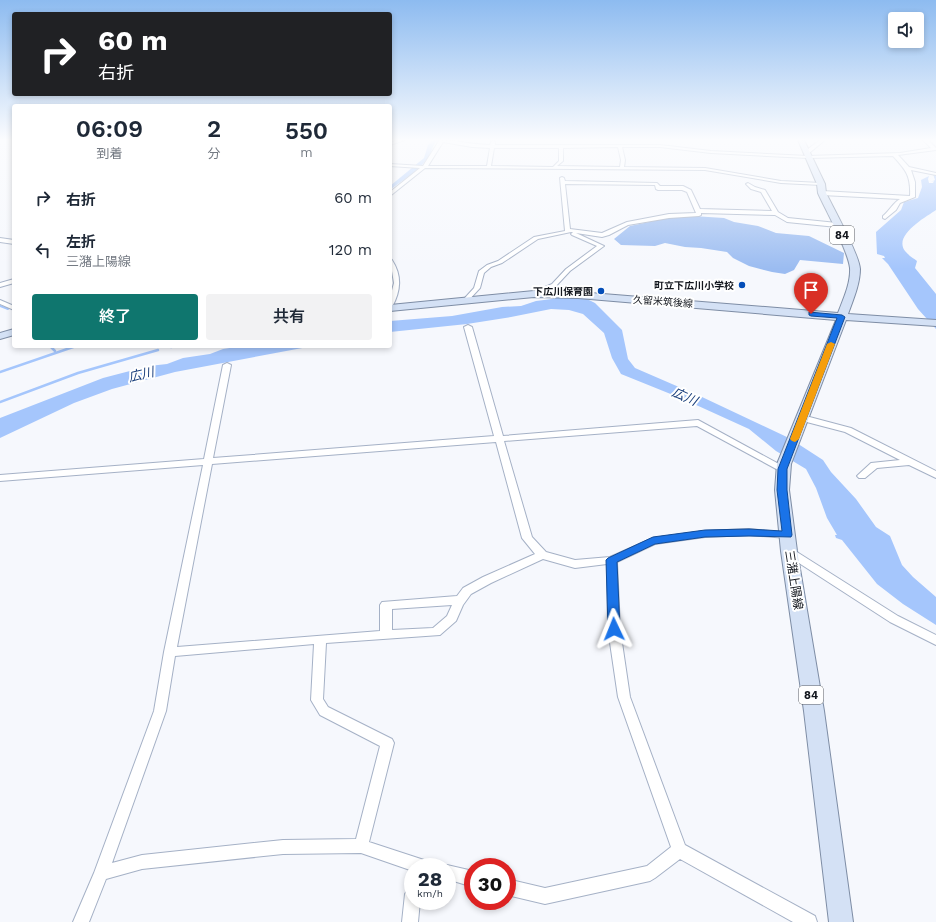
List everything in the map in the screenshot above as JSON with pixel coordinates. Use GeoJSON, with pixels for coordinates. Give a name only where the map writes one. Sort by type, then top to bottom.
{"type":"FeatureCollection","features":[{"type":"Feature","properties":{"kind":"main road","name":"三潴上陽線"},"geometry":{"type":"LineString","coordinates":[[819,183],[856,269],[852,288],[842,317],[783,466],[782,490],[788,543],[814,710],[841,922]]}},
{"type":"Feature","properties":{"kind":"main road","name":"久留米筑後線"},"geometry":{"type":"LineString","coordinates":[[392,307],[534,294],[578,295],[932,323]]}},
{"type":"Feature","properties":{"kind":"main road"},"geometry":{"type":"LineString","coordinates":[[0,336],[12,333]]}},
{"type":"Feature","properties":{"kind":"street"},"geometry":{"type":"LineString","coordinates":[[392,192],[403,183]]}},
{"type":"Feature","properties":{"kind":"street"},"geometry":{"type":"LineString","coordinates":[[563,183],[569,232]]}},
{"type":"Feature","properties":{"kind":"street"},"geometry":{"type":"LineString","coordinates":[[465,301],[477,288],[481,272],[489,266],[500,262],[536,238],[568,232],[607,234],[627,224],[669,216],[699,214],[690,191],[683,188],[658,188],[657,184],[611,183]]}},
{"type":"Feature","properties":{"kind":"street"},"geometry":{"type":"LineString","coordinates":[[788,183],[905,199]]}},
{"type":"Feature","properties":{"kind":"street"},"geometry":{"type":"LineString","coordinates":[[885,217],[894,209],[898,202],[912,196],[912,183]]}},
{"type":"Feature","properties":{"kind":"street"},"geometry":{"type":"LineString","coordinates":[[748,184],[753,188],[764,191],[777,214],[787,220],[837,225]]}},
{"type":"Feature","properties":{"kind":"street"},"geometry":{"type":"LineString","coordinates":[[697,211],[808,215]]}},
{"type":"Feature","properties":{"kind":"street"},"geometry":{"type":"LineString","coordinates":[[534,294],[554,285],[568,270],[601,246],[569,232]]}},
{"type":"Feature","properties":{"kind":"street"},"geometry":{"type":"LineString","coordinates":[[0,240],[12,242]]}},
{"type":"Feature","properties":{"kind":"street"},"geometry":{"type":"LineString","coordinates":[[392,264],[395,271],[397,286],[392,301]]}},
{"type":"Feature","properties":{"kind":"street"},"geometry":{"type":"LineString","coordinates":[[0,284],[12,281]]}},
{"type":"Feature","properties":{"kind":"street"},"geometry":{"type":"LineString","coordinates":[[0,302],[12,307]]}},
{"type":"Feature","properties":{"kind":"street"},"geometry":{"type":"LineString","coordinates":[[468,327],[527,538],[542,555],[575,564],[612,560],[653,541],[705,534],[749,532],[788,543],[894,619],[936,640]]}},
{"type":"Feature","properties":{"kind":"street"},"geometry":{"type":"LineString","coordinates":[[81,922],[101,873],[160,711],[170,652],[227,365]]}},
{"type":"Feature","properties":{"kind":"street"},"geometry":{"type":"LineString","coordinates":[[802,418],[848,430],[936,475]]}},
{"type":"Feature","properties":{"kind":"street"},"geometry":{"type":"LineString","coordinates":[[0,478],[498,438],[698,424],[783,466]]}},
{"type":"Feature","properties":{"kind":"street"},"geometry":{"type":"LineString","coordinates":[[862,476],[874,465],[911,462]]}},
{"type":"Feature","properties":{"kind":"street"},"geometry":{"type":"LineString","coordinates":[[170,652],[320,639],[436,632],[452,618],[460,600],[467,591],[487,580],[542,555]]}},
{"type":"Feature","properties":{"kind":"street"},"geometry":{"type":"LineString","coordinates":[[612,560],[614,629],[624,697],[679,850],[809,922]]}},
{"type":"Feature","properties":{"kind":"street"},"geometry":{"type":"LineString","coordinates":[[386,635],[386,605],[460,600]]}},
{"type":"Feature","properties":{"kind":"street"},"geometry":{"type":"LineString","coordinates":[[320,639],[317,700],[324,711],[387,743],[361,846]]}},
{"type":"Feature","properties":{"kind":"street"},"geometry":{"type":"LineString","coordinates":[[101,873],[142,862],[283,847],[361,846],[404,861]]}},
{"type":"Feature","properties":{"kind":"street"},"geometry":{"type":"LineString","coordinates":[[516,889],[545,896],[650,873],[679,850]]}},
{"type":"Feature","properties":{"kind":"street"},"geometry":{"type":"LineString","coordinates":[[410,922],[411,910]]}},
{"type":"Feature","properties":{"kind":"shaded area"},"geometry":{"type":"Polygon","coordinates":[[[693,216],[724,218],[734,222],[758,226],[776,233],[809,236],[844,253],[843,264],[800,260],[794,270],[785,274],[749,266],[733,258],[727,252],[665,243],[655,246],[621,245],[614,239],[630,226],[668,218],[693,216]]]}},
{"type":"Feature","properties":{"kind":"water"},"geometry":{"type":"Polygon","coordinates":[[[394,183],[399,183],[392,188],[394,183]]]}},
{"type":"Feature","properties":{"kind":"water"},"geometry":{"type":"Polygon","coordinates":[[[921,183],[936,183],[936,210],[912,227],[903,239],[902,245],[905,251],[917,261],[915,268],[936,294],[936,329],[918,309],[888,264],[882,258],[885,258],[884,256],[877,254],[876,232],[901,210],[904,202],[918,198],[922,187],[921,183]]]}},
{"type":"Feature","properties":{"kind":"water","name":"広川"},"geometry":{"type":"Polygon","coordinates":[[[556,298],[585,298],[595,303],[622,330],[628,359],[635,368],[702,397],[789,438],[823,460],[831,472],[856,499],[876,527],[890,536],[902,565],[936,597],[936,625],[903,604],[877,584],[842,540],[836,538],[835,535],[837,535],[827,518],[816,488],[806,469],[776,451],[749,429],[683,399],[621,374],[612,358],[604,333],[583,314],[569,310],[551,309],[467,324],[392,332],[392,321],[452,316],[502,307],[521,306],[536,301],[556,298]]]}},
{"type":"Feature","properties":{"kind":"water","name":"広川"},"geometry":{"type":"Polygon","coordinates":[[[302,348],[175,372],[112,389],[74,403],[0,438],[0,418],[103,378],[149,366],[167,364],[183,358],[210,354],[223,349],[302,348]]]}},
{"type":"Feature","properties":{"kind":"waterway"},"geometry":{"type":"LineString","coordinates":[[0,306],[8,309]]}},
{"type":"Feature","properties":{"kind":"waterway"},"geometry":{"type":"LineString","coordinates":[[52,348],[55,351]]}},
{"type":"Feature","properties":{"kind":"waterway"},"geometry":{"type":"LineString","coordinates":[[0,372],[70,348]]}},
{"type":"Feature","properties":{"kind":"waterway"},"geometry":{"type":"LineString","coordinates":[[0,402],[78,373],[158,350]]}},
{"type":"Feature","properties":{"kind":"slow traffic"},"geometry":{"type":"LineString","coordinates":[[795,439],[831,344]]}},
{"type":"Feature","properties":{"kind":"place","name":"町立下広川小学校"},"geometry":{"type":"Point","coordinates":[742,285]}},
{"type":"Feature","properties":{"kind":"place","name":"下広川保育園"},"geometry":{"type":"Point","coordinates":[601,291]}},
{"type":"Feature","properties":{"kind":"route"},"geometry":{"type":"LineString","coordinates":[[614,629],[612,560],[653,541],[705,534],[749,532],[787,535],[782,490],[782,469],[842,317],[811,314]]}}]}
